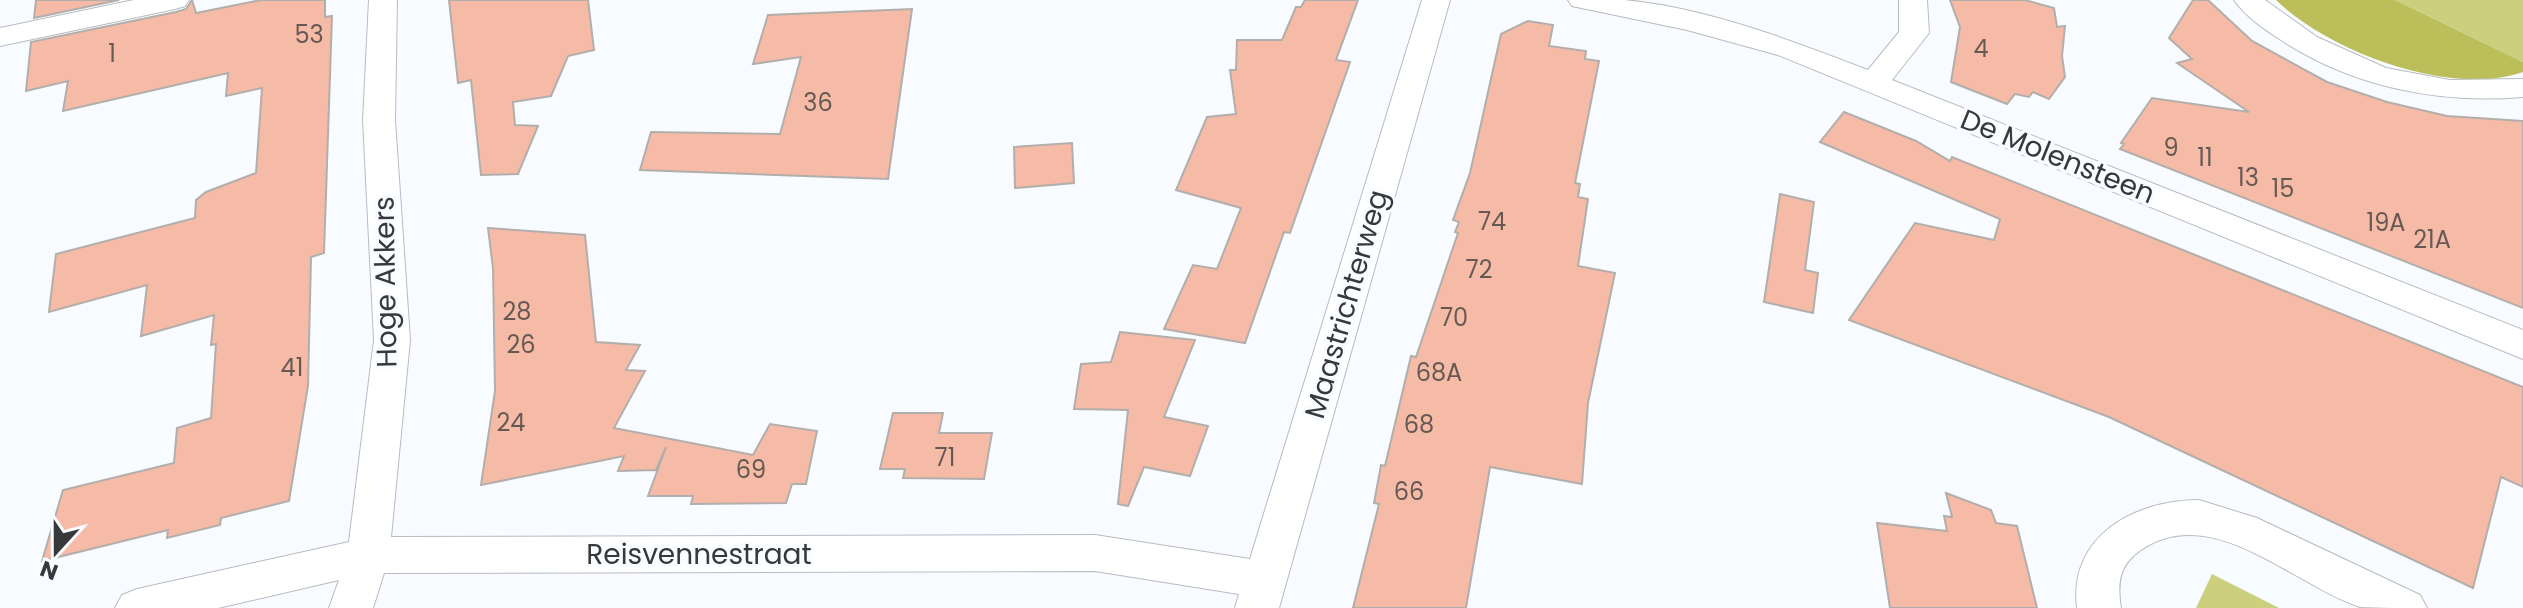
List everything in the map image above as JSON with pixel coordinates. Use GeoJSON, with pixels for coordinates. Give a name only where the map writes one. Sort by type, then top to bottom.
{"type":"FeatureCollection","features":[{"type":"Feature","properties":{"kind":"street"},"geometry":{"type":"LineString","coordinates":[[0,37],[175,0]]}},
{"type":"Feature","properties":{"kind":"street","name":"Hoge Akkers"},"geometry":{"type":"LineString","coordinates":[[351,608],[368,555],[392,340],[379,120],[383,0]]}},
{"type":"Feature","properties":{"kind":"street","name":"Maastrichterweg"},"geometry":{"type":"LineString","coordinates":[[1261,594],[1436,0]]}},
{"type":"Feature","properties":{"kind":"street","name":"De Molensteen"},"geometry":{"type":"LineString","coordinates":[[1582,0],[1691,22],[1788,49],[1875,81],[2523,345]]}},
{"type":"Feature","properties":{"kind":"street"},"geometry":{"type":"LineString","coordinates":[[1875,81],[1914,33],[1913,0]]}},
{"type":"Feature","properties":{"kind":"street"},"geometry":{"type":"LineString","coordinates":[[2248,0],[2285,31],[2371,71],[2466,90],[2523,88]]}},
{"type":"Feature","properties":{"kind":"street"},"geometry":{"type":"LineString","coordinates":[[2099,608],[2094,582],[2104,560],[2118,543],[2139,528],[2165,520],[2200,517],[2235,527],[2405,608]]}},
{"type":"Feature","properties":{"kind":"street","name":"Reisvennestraat"},"geometry":{"type":"LineString","coordinates":[[137,608],[368,555],[1095,553],[1261,594]]}},
{"type":"Feature","properties":{"kind":"green space"},"geometry":{"type":"Polygon","coordinates":[[[2395,0],[2523,0],[2523,62],[2395,0]]]}},
{"type":"Feature","properties":{"kind":"green space"},"geometry":{"type":"Polygon","coordinates":[[[2212,574],[2279,608],[2196,608],[2212,574]]]}},
{"type":"Feature","properties":{"kind":"shaded area"},"geometry":{"type":"Polygon","coordinates":[[[2276,0],[2395,0],[2523,62],[2523,72],[2494,78],[2461,79],[2392,65],[2326,36],[2276,0]]]}},
{"type":"Feature","properties":{"kind":"building"},"geometry":{"type":"Polygon","coordinates":[[[36,0],[119,0],[34,18],[36,0]]]}},
{"type":"Feature","properties":{"kind":"building"},"geometry":{"type":"Polygon","coordinates":[[[192,0],[196,13],[261,0],[325,0],[325,17],[332,16],[324,253],[311,257],[308,386],[289,501],[221,518],[220,525],[167,538],[168,530],[42,561],[63,490],[174,463],[177,428],[211,418],[216,344],[211,345],[214,315],[141,336],[147,285],[49,312],[56,254],[195,218],[196,200],[206,192],[256,173],[262,88],[226,96],[228,73],[63,111],[68,81],[26,91],[31,42],[176,12],[186,9],[192,0]]]}},
{"type":"Feature","properties":{"kind":"building"},"geometry":{"type":"Polygon","coordinates":[[[449,0],[588,0],[594,50],[568,56],[551,96],[513,102],[515,125],[538,126],[518,174],[481,175],[471,80],[458,83],[449,0]]]}},
{"type":"Feature","properties":{"kind":"building"},"geometry":{"type":"Polygon","coordinates":[[[1305,0],[1358,0],[1336,60],[1350,62],[1290,233],[1284,232],[1245,343],[1164,329],[1193,265],[1217,269],[1241,208],[1176,190],[1207,117],[1236,114],[1230,70],[1236,70],[1237,40],[1282,40],[1296,7],[1301,7],[1305,0]]]}},
{"type":"Feature","properties":{"kind":"building"},"geometry":{"type":"Polygon","coordinates":[[[1950,0],[2025,0],[2054,8],[2057,27],[2065,26],[2062,56],[2065,77],[2049,99],[2033,92],[2029,97],[2015,94],[2007,104],[1951,82],[1960,27],[1950,0]]]}},
{"type":"Feature","properties":{"kind":"building"},"geometry":{"type":"Polygon","coordinates":[[[2193,0],[2208,0],[2252,41],[2327,82],[2387,102],[2447,116],[2523,121],[2523,308],[2120,149],[2152,98],[2249,112],[2177,63],[2192,59],[2169,38],[2193,0]]]}},
{"type":"Feature","properties":{"kind":"building"},"geometry":{"type":"Polygon","coordinates":[[[912,9],[888,179],[640,170],[651,132],[780,134],[801,57],[753,64],[768,15],[912,9]]]}},
{"type":"Feature","properties":{"kind":"building"},"geometry":{"type":"Polygon","coordinates":[[[1528,21],[1553,25],[1549,46],[1586,51],[1585,59],[1599,61],[1575,183],[1580,184],[1578,197],[1588,199],[1578,266],[1615,273],[1588,403],[1582,484],[1490,467],[1466,608],[1353,608],[1379,504],[1374,503],[1381,465],[1385,466],[1411,356],[1416,357],[1458,233],[1455,232],[1459,222],[1453,220],[1470,173],[1501,34],[1528,21]]]}},
{"type":"Feature","properties":{"kind":"building"},"geometry":{"type":"Polygon","coordinates":[[[1844,112],[1916,141],[1950,161],[1952,157],[2523,387],[2523,487],[2501,477],[2473,588],[2109,417],[1849,320],[1915,223],[1994,240],[2000,219],[1820,142],[1844,112]]]}},
{"type":"Feature","properties":{"kind":"building"},"geometry":{"type":"Polygon","coordinates":[[[1072,143],[1074,183],[1015,188],[1014,147],[1072,143]]]}},
{"type":"Feature","properties":{"kind":"building"},"geometry":{"type":"Polygon","coordinates":[[[1780,194],[1814,202],[1805,270],[1818,273],[1813,313],[1764,302],[1780,194]]]}},
{"type":"Feature","properties":{"kind":"building"},"geometry":{"type":"Polygon","coordinates":[[[488,228],[585,235],[596,342],[640,345],[626,370],[645,371],[614,428],[753,455],[770,424],[817,431],[806,484],[792,484],[786,503],[691,504],[693,496],[648,496],[666,447],[656,470],[618,471],[624,456],[481,485],[495,391],[493,268],[488,228]]]}},
{"type":"Feature","properties":{"kind":"building"},"geometry":{"type":"Polygon","coordinates":[[[1120,332],[1195,340],[1164,417],[1208,426],[1190,476],[1144,467],[1128,506],[1118,504],[1128,410],[1074,409],[1081,364],[1111,362],[1120,332]]]}},
{"type":"Feature","properties":{"kind":"building"},"geometry":{"type":"Polygon","coordinates":[[[893,413],[943,413],[939,433],[992,433],[984,479],[903,478],[905,469],[880,469],[893,413]]]}},
{"type":"Feature","properties":{"kind":"building"},"geometry":{"type":"Polygon","coordinates":[[[1946,493],[1991,510],[1996,523],[2017,526],[2037,608],[1890,608],[1877,523],[1947,531],[1944,516],[1952,517],[1946,493]]]}}]}
